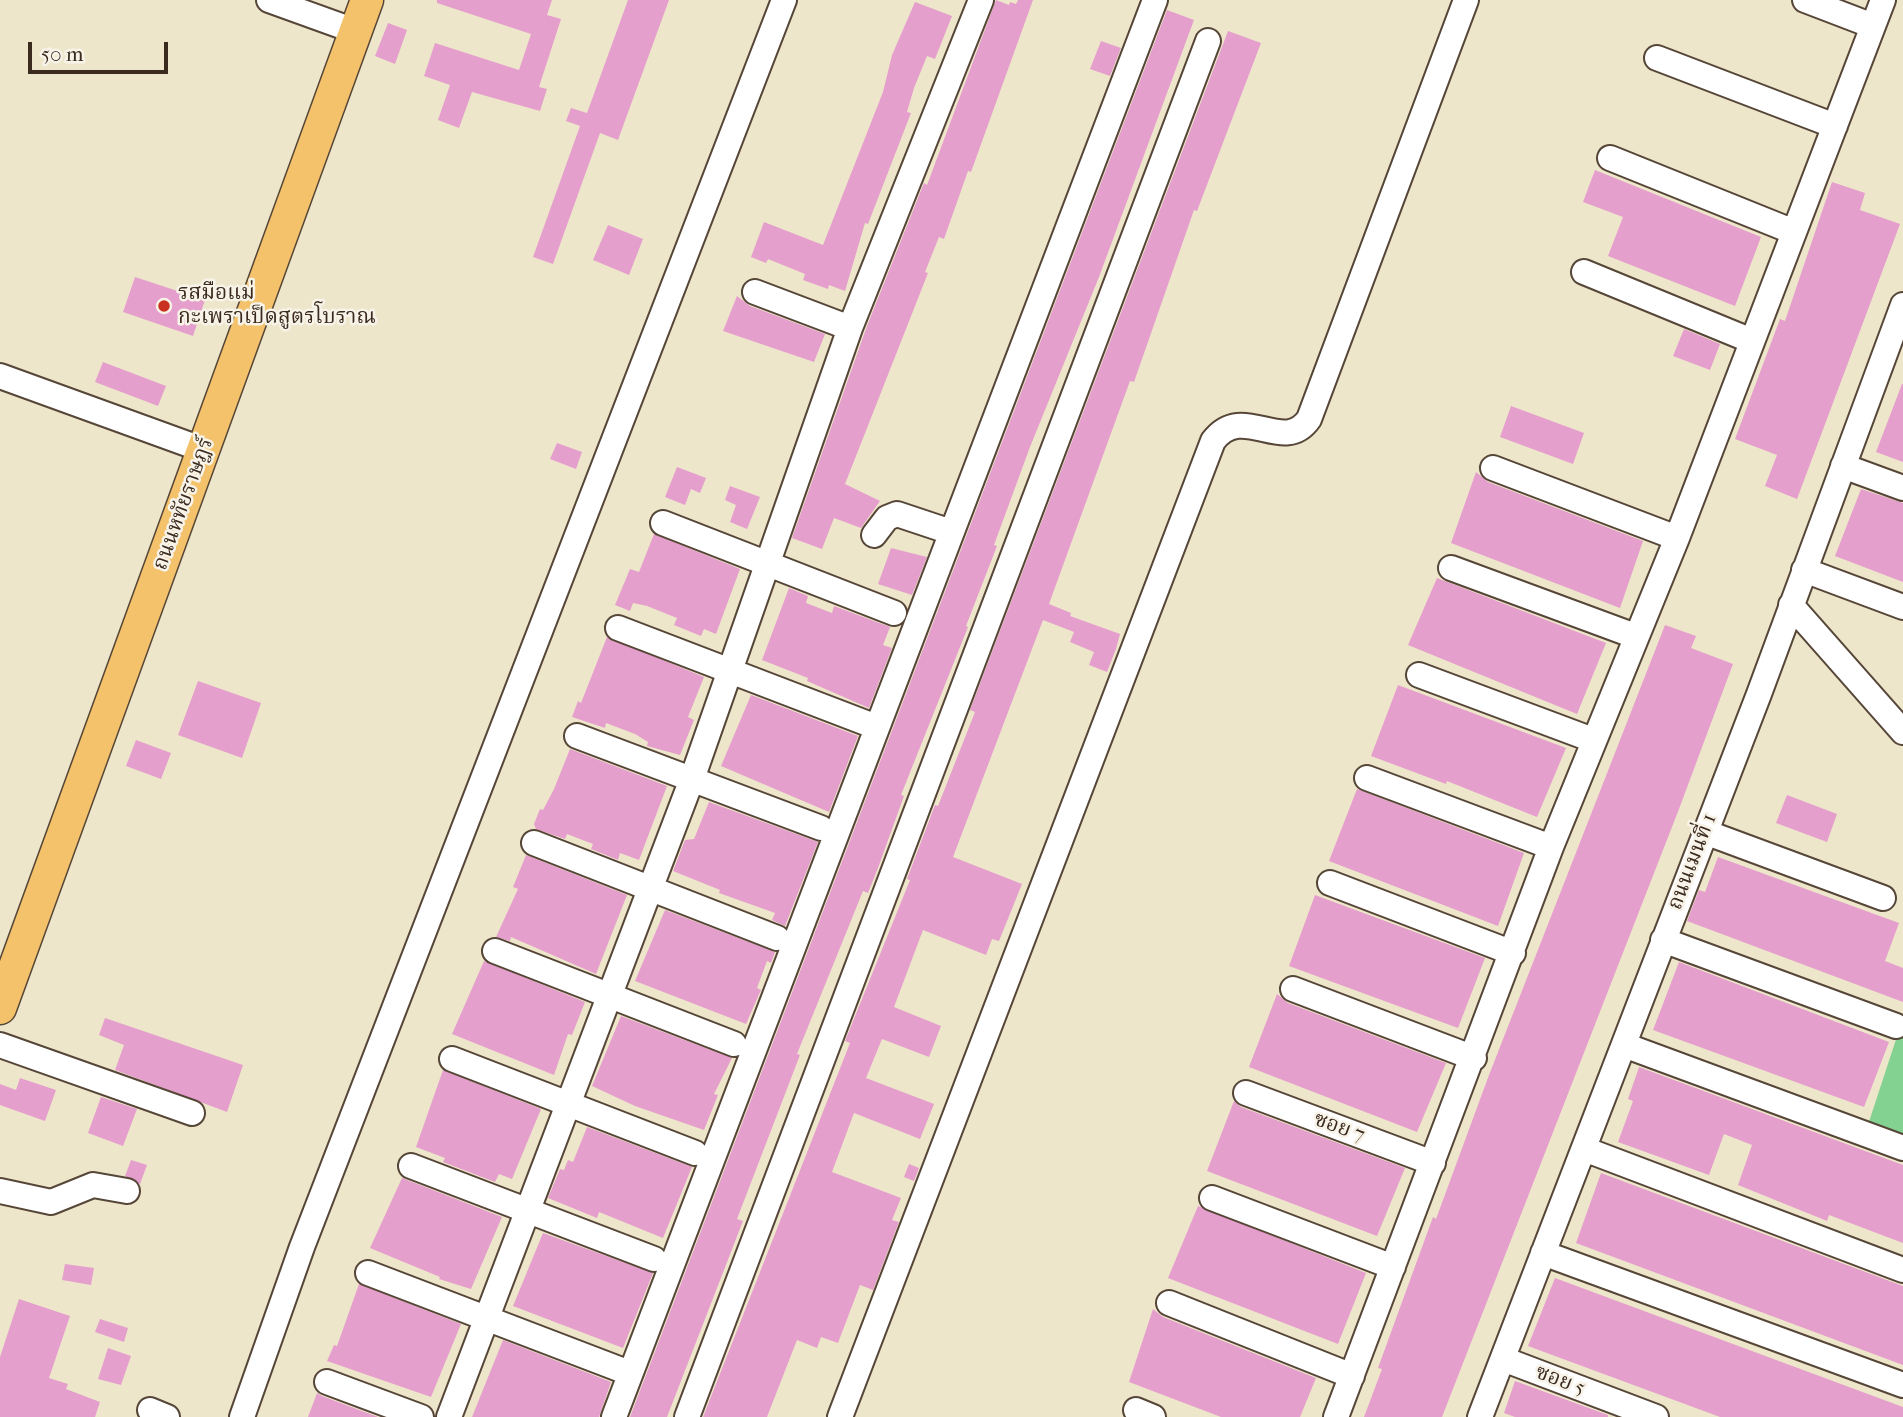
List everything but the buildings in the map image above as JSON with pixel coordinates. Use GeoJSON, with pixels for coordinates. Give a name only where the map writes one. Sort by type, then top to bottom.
{"type":"FeatureCollection","features":[{"type":"Feature","properties":{"kind":"main road","name":"ถนนหทัยราษฎร์"},"geometry":{"type":"LineString","coordinates":[[0,1009],[366,0]]}},
{"type":"Feature","properties":{"kind":"street"},"geometry":{"type":"LineString","coordinates":[[269,0],[355,32]]}},
{"type":"Feature","properties":{"kind":"street"},"geometry":{"type":"LineString","coordinates":[[242,1417],[302,1247],[784,0]]}},
{"type":"Feature","properties":{"kind":"street"},"geometry":{"type":"LineString","coordinates":[[449,1417],[652,889],[850,328],[981,0]]}},
{"type":"Feature","properties":{"kind":"street"},"geometry":{"type":"LineString","coordinates":[[614,1417],[1155,0]]}},
{"type":"Feature","properties":{"kind":"street"},"geometry":{"type":"LineString","coordinates":[[840,1417],[1213,441],[1221,431],[1239,424],[1292,433],[1303,428],[1309,419],[1466,0]]}},
{"type":"Feature","properties":{"kind":"street"},"geometry":{"type":"LineString","coordinates":[[1805,0],[1873,26]]}},
{"type":"Feature","properties":{"kind":"street"},"geometry":{"type":"LineString","coordinates":[[1336,1417],[1593,740],[1677,538],[1882,0]]}},
{"type":"Feature","properties":{"kind":"street"},"geometry":{"type":"LineString","coordinates":[[687,1417],[1208,41]]}},
{"type":"Feature","properties":{"kind":"street"},"geometry":{"type":"LineString","coordinates":[[1657,58],[1835,126]]}},
{"type":"Feature","properties":{"kind":"street"},"geometry":{"type":"LineString","coordinates":[[1610,158],[1794,232]]}},
{"type":"Feature","properties":{"kind":"street"},"geometry":{"type":"LineString","coordinates":[[1584,272],[1752,341]]}},
{"type":"Feature","properties":{"kind":"street"},"geometry":{"type":"LineString","coordinates":[[755,292],[850,328]]}},
{"type":"Feature","properties":{"kind":"street","name":"ถนนเมนที่ 1"},"geometry":{"type":"LineString","coordinates":[[1480,1417],[1843,466],[1892,365],[1903,305]]}},
{"type":"Feature","properties":{"kind":"street"},"geometry":{"type":"LineString","coordinates":[[0,376],[204,450]]}},
{"type":"Feature","properties":{"kind":"street"},"geometry":{"type":"LineString","coordinates":[[1843,466],[1903,488]]}},
{"type":"Feature","properties":{"kind":"street"},"geometry":{"type":"LineString","coordinates":[[1493,468],[1677,538]]}},
{"type":"Feature","properties":{"kind":"street"},"geometry":{"type":"LineString","coordinates":[[874,535],[887,518],[897,514],[951,532]]}},
{"type":"Feature","properties":{"kind":"street"},"geometry":{"type":"LineString","coordinates":[[663,523],[769,562],[894,613]]}},
{"type":"Feature","properties":{"kind":"street"},"geometry":{"type":"LineString","coordinates":[[1451,568],[1635,636]]}},
{"type":"Feature","properties":{"kind":"street"},"geometry":{"type":"LineString","coordinates":[[1804,570],[1903,607]]}},
{"type":"Feature","properties":{"kind":"street"},"geometry":{"type":"LineString","coordinates":[[1791,605],[1903,732]]}},
{"type":"Feature","properties":{"kind":"street"},"geometry":{"type":"LineString","coordinates":[[618,628],[866,723]]}},
{"type":"Feature","properties":{"kind":"street"},"geometry":{"type":"LineString","coordinates":[[1419,675],[1593,740]]}},
{"type":"Feature","properties":{"kind":"street"},"geometry":{"type":"LineString","coordinates":[[577,736],[821,828]]}},
{"type":"Feature","properties":{"kind":"street"},"geometry":{"type":"LineString","coordinates":[[1367,778],[1552,847]]}},
{"type":"Feature","properties":{"kind":"street"},"geometry":{"type":"LineString","coordinates":[[1705,832],[1883,898]]}},
{"type":"Feature","properties":{"kind":"street"},"geometry":{"type":"LineString","coordinates":[[534,843],[777,938]]}},
{"type":"Feature","properties":{"kind":"street"},"geometry":{"type":"LineString","coordinates":[[1330,883],[1513,953]]}},
{"type":"Feature","properties":{"kind":"street"},"geometry":{"type":"LineString","coordinates":[[1663,940],[1896,1026]]}},
{"type":"Feature","properties":{"kind":"street"},"geometry":{"type":"LineString","coordinates":[[495,951],[734,1044]]}},
{"type":"Feature","properties":{"kind":"street"},"geometry":{"type":"LineString","coordinates":[[1293,989],[1474,1058]]}},
{"type":"Feature","properties":{"kind":"street"},"geometry":{"type":"LineString","coordinates":[[0,1045],[192,1113]]}},
{"type":"Feature","properties":{"kind":"street"},"geometry":{"type":"LineString","coordinates":[[1624,1045],[1903,1147]]}},
{"type":"Feature","properties":{"kind":"street"},"geometry":{"type":"LineString","coordinates":[[452,1059],[695,1153]]}},
{"type":"Feature","properties":{"kind":"street","name":"ซอย 7"},"geometry":{"type":"LineString","coordinates":[[1246,1093],[1433,1163]]}},
{"type":"Feature","properties":{"kind":"street"},"geometry":{"type":"LineString","coordinates":[[1584,1149],[1903,1270]]}},
{"type":"Feature","properties":{"kind":"street"},"geometry":{"type":"LineString","coordinates":[[411,1166],[654,1259]]}},
{"type":"Feature","properties":{"kind":"street"},"geometry":{"type":"LineString","coordinates":[[0,1191],[51,1202],[93,1185],[127,1191]]}},
{"type":"Feature","properties":{"kind":"street"},"geometry":{"type":"LineString","coordinates":[[1212,1198],[1393,1268]]}},
{"type":"Feature","properties":{"kind":"street"},"geometry":{"type":"LineString","coordinates":[[1543,1253],[1903,1385]]}},
{"type":"Feature","properties":{"kind":"street"},"geometry":{"type":"LineString","coordinates":[[368,1273],[619,1369]]}},
{"type":"Feature","properties":{"kind":"street"},"geometry":{"type":"LineString","coordinates":[[1169,1303],[1352,1376]]}},
{"type":"Feature","properties":{"kind":"street","name":"ซอย 5"},"geometry":{"type":"LineString","coordinates":[[1503,1359],[1656,1417]]}},
{"type":"Feature","properties":{"kind":"street"},"geometry":{"type":"LineString","coordinates":[[327,1382],[421,1417]]}},
{"type":"Feature","properties":{"kind":"green space"},"geometry":{"type":"Polygon","coordinates":[[[1903,1018],[1903,1151],[1864,1137],[1903,1018]]]}},
{"type":"Feature","properties":{"kind":"place","name":"รสมือแม่ กะเพราเป็ดสูตรโบราณ"},"geometry":{"type":"Point","coordinates":[164,306]}}]}
